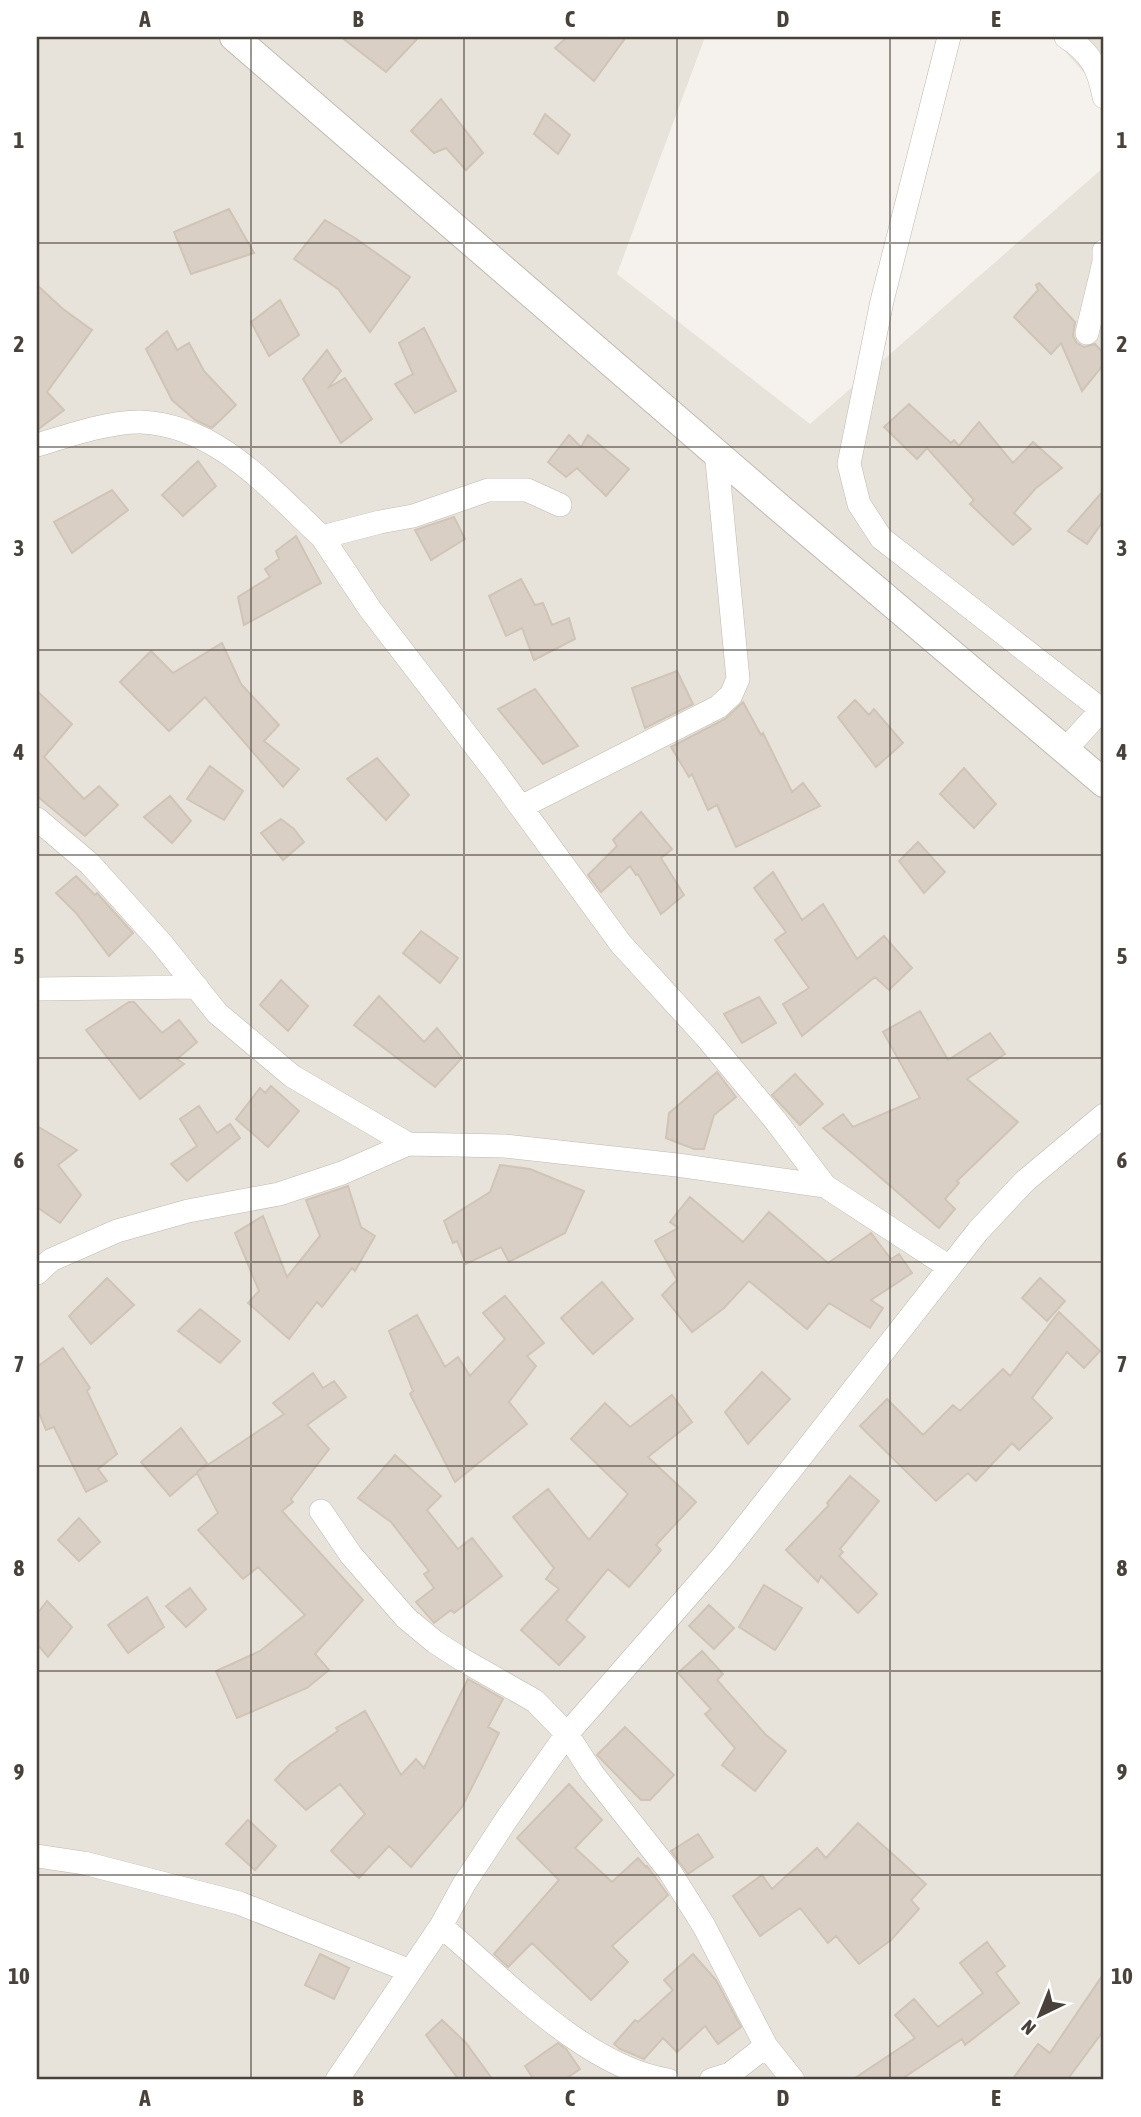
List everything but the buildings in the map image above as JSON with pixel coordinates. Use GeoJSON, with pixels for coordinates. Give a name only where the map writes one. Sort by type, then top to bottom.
{"type":"FeatureCollection","features":[{"type":"Feature","properties":{"kind":"street"},"geometry":{"type":"LineString","coordinates":[[234,37],[1104,783]]}},
{"type":"Feature","properties":{"kind":"street"},"geometry":{"type":"LineString","coordinates":[[949,37],[882,301],[849,464],[859,504],[881,538],[1103,708],[1066,750]]}},
{"type":"Feature","properties":{"kind":"street"},"geometry":{"type":"LineString","coordinates":[[1066,37],[1089,55],[1101,78],[1104,97]]}},
{"type":"Feature","properties":{"kind":"street"},"geometry":{"type":"LineString","coordinates":[[1087,333],[1104,262],[1104,251]]}},
{"type":"Feature","properties":{"kind":"street"},"geometry":{"type":"LineString","coordinates":[[37,445],[85,431],[139,422],[171,425],[201,437],[236,458],[322,537],[370,609],[521,807],[621,944],[706,1037],[825,1186],[949,1267]]}},
{"type":"Feature","properties":{"kind":"street"},"geometry":{"type":"LineString","coordinates":[[521,807],[718,707],[731,695],[738,679],[716,450]]}},
{"type":"Feature","properties":{"kind":"street"},"geometry":{"type":"LineString","coordinates":[[322,537],[413,516],[488,490],[527,490],[559,505]]}},
{"type":"Feature","properties":{"kind":"street"},"geometry":{"type":"LineString","coordinates":[[37,819],[90,864],[217,1013],[292,1076],[408,1144]]}},
{"type":"Feature","properties":{"kind":"street"},"geometry":{"type":"LineString","coordinates":[[37,989],[197,987]]}},
{"type":"Feature","properties":{"kind":"street"},"geometry":{"type":"LineString","coordinates":[[337,2080],[441,1926],[464,1884],[567,1734],[722,1558],[978,1231],[1025,1181],[1104,1115]]}},
{"type":"Feature","properties":{"kind":"street"},"geometry":{"type":"LineString","coordinates":[[37,1273],[51,1260],[117,1231],[188,1211],[279,1194],[342,1173],[408,1144],[503,1146],[677,1165],[825,1186]]}},
{"type":"Feature","properties":{"kind":"street"},"geometry":{"type":"LineString","coordinates":[[321,1511],[351,1555],[406,1618],[454,1654],[534,1701],[567,1734],[592,1773],[670,1872],[704,1926],[766,2046],[793,2080]]}},
{"type":"Feature","properties":{"kind":"street"},"geometry":{"type":"LineString","coordinates":[[37,1856],[85,1863],[239,1902],[410,1970]]}},
{"type":"Feature","properties":{"kind":"street"},"geometry":{"type":"LineString","coordinates":[[441,1926],[517,1992],[592,2049],[624,2068],[646,2077],[668,2080]]}},
{"type":"Feature","properties":{"kind":"street"},"geometry":{"type":"LineString","coordinates":[[711,2080],[730,2074],[766,2046]]}},
{"type":"Feature","properties":{"kind":"shaded area"},"geometry":{"type":"Polygon","coordinates":[[[37,37],[705,37],[617,274],[810,424],[1104,167],[1104,2080],[37,2080],[37,37]]]}},
{"type":"Feature","properties":{"kind":"shaded area"},"geometry":{"type":"Polygon","coordinates":[[[1052,37],[1104,37],[1104,95],[1052,37]]]}}]}
